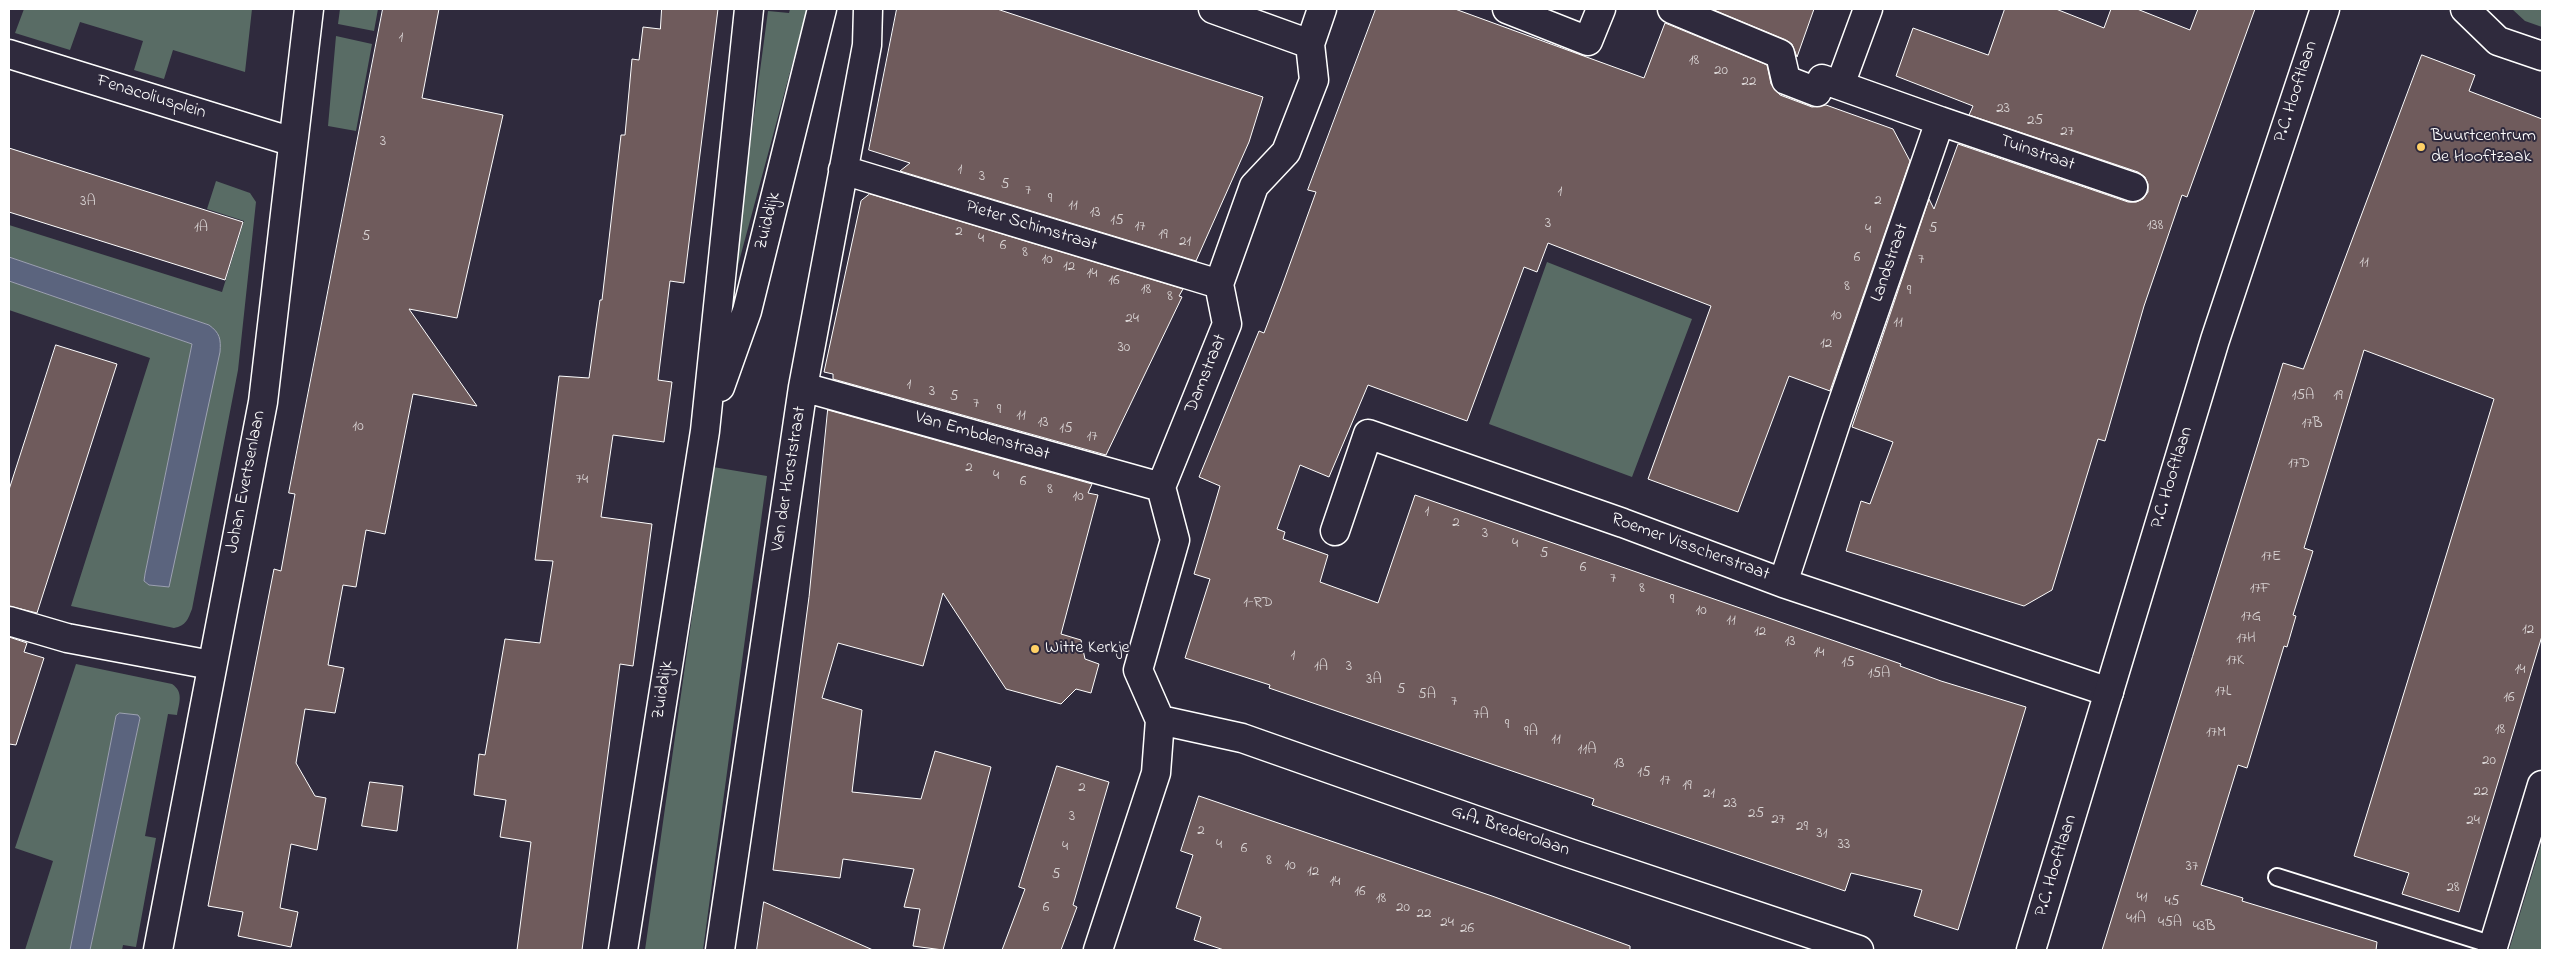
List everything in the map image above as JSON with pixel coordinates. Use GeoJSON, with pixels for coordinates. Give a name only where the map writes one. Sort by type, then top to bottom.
{"type":"FeatureCollection","features":[{"type":"Feature","properties":{"kind":"street","name":"Johan Evertsenlaan"},"geometry":{"type":"LineString","coordinates":[[158,950],[262,402],[309,9]]}},
{"type":"Feature","properties":{"kind":"street","name":"Zuiddijk"},"geometry":{"type":"LineString","coordinates":[[623,950],[705,431],[749,9]]}},
{"type":"Feature","properties":{"kind":"street","name":"Zuiddijk"},"geometry":{"type":"LineString","coordinates":[[705,431],[747,311],[822,9]]}},
{"type":"Feature","properties":{"kind":"street","name":"Van der Horststraat"},"geometry":{"type":"LineString","coordinates":[[720,950],[803,387],[867,44],[868,9]]}},
{"type":"Feature","properties":{"kind":"street"},"geometry":{"type":"LineString","coordinates":[[1213,9],[1310,44]]}},
{"type":"Feature","properties":{"kind":"street"},"geometry":{"type":"LineString","coordinates":[[1219,284],[1254,186],[1286,152],[1311,89],[1314,80],[1310,44],[1322,9]]}},
{"type":"Feature","properties":{"kind":"street"},"geometry":{"type":"LineString","coordinates":[[1507,9],[1588,41],[1601,9]]}},
{"type":"Feature","properties":{"kind":"street"},"geometry":{"type":"LineString","coordinates":[[1672,9],[1780,54],[1786,80],[1817,92],[1822,79],[1940,121]]}},
{"type":"Feature","properties":{"kind":"street"},"geometry":{"type":"LineString","coordinates":[[1840,85],[1868,9]]}},
{"type":"Feature","properties":{"kind":"street","name":"P.C. Hooftlaan"},"geometry":{"type":"LineString","coordinates":[[2031,950],[2215,340],[2325,9]]}},
{"type":"Feature","properties":{"kind":"street"},"geometry":{"type":"LineString","coordinates":[[2465,9],[2498,41],[2542,56]]}},
{"type":"Feature","properties":{"kind":"street","name":"Fenacoliusplein"},"geometry":{"type":"LineString","coordinates":[[9,54],[293,142]]}},
{"type":"Feature","properties":{"kind":"street","name":"Tuinstraat"},"geometry":{"type":"LineString","coordinates":[[1940,121],[2134,187]]}},
{"type":"Feature","properties":{"kind":"street","name":"Landstraat"},"geometry":{"type":"LineString","coordinates":[[1783,583],[1940,121]]}},
{"type":"Feature","properties":{"kind":"street","name":"Pieter Schimstraat"},"geometry":{"type":"LineString","coordinates":[[843,170],[1219,284]]}},
{"type":"Feature","properties":{"kind":"street","name":"Damstraat"},"geometry":{"type":"LineString","coordinates":[[1161,487],[1227,324],[1219,284]]}},
{"type":"Feature","properties":{"kind":"street","name":"Van Embdenstraat"},"geometry":{"type":"LineString","coordinates":[[803,387],[1161,487]]}},
{"type":"Feature","properties":{"kind":"street","name":"Roemer Visscherstraat"},"geometry":{"type":"LineString","coordinates":[[1335,531],[1368,434],[1623,523],[1783,583],[2109,692]]}},
{"type":"Feature","properties":{"kind":"street"},"geometry":{"type":"LineString","coordinates":[[1098,950],[1156,773],[1160,720],[1138,670],[1175,540],[1161,487]]}},
{"type":"Feature","properties":{"kind":"street"},"geometry":{"type":"LineString","coordinates":[[9,621],[67,638],[211,665]]}},
{"type":"Feature","properties":{"kind":"street","name":"G.A. Brederolaan"},"geometry":{"type":"LineString","coordinates":[[1160,720],[1242,738],[1569,853],[1859,950]]}},
{"type":"Feature","properties":{"kind":"street"},"geometry":{"type":"LineString","coordinates":[[2493,948],[2542,785]]}},
{"type":"Feature","properties":{"kind":"lane"},"geometry":{"type":"LineString","coordinates":[[2277,877],[2493,948]]}},
{"type":"Feature","properties":{"kind":"green space"},"geometry":{"type":"Polygon","coordinates":[[[24,9],[252,9],[245,72],[173,50],[164,79],[134,70],[143,41],[80,22],[70,50],[15,33],[24,9]]]}},
{"type":"Feature","properties":{"kind":"green space"},"geometry":{"type":"Polygon","coordinates":[[[340,9],[378,9],[374,31],[338,24],[340,9]]]}},
{"type":"Feature","properties":{"kind":"green space"},"geometry":{"type":"Polygon","coordinates":[[[790,9],[807,9],[730,295],[768,11],[789,13],[790,9]]]}},
{"type":"Feature","properties":{"kind":"green space"},"geometry":{"type":"Polygon","coordinates":[[[2512,9],[2542,9],[2542,27],[2525,21],[2512,9]]]}},
{"type":"Feature","properties":{"kind":"green space"},"geometry":{"type":"Polygon","coordinates":[[[336,36],[372,44],[356,131],[328,126],[336,36]]]}},
{"type":"Feature","properties":{"kind":"green space"},"geometry":{"type":"Polygon","coordinates":[[[216,181],[250,193],[256,202],[238,370],[192,609],[184,624],[174,628],[71,606],[150,358],[9,310],[9,281],[192,344],[145,574],[144,581],[149,585],[169,587],[209,325],[9,257],[9,225],[222,292],[244,221],[207,209],[216,181]]]}},
{"type":"Feature","properties":{"kind":"green space"},"geometry":{"type":"Polygon","coordinates":[[[1547,262],[1692,319],[1632,477],[1489,424],[1547,262]]]}},
{"type":"Feature","properties":{"kind":"green space"},"geometry":{"type":"Polygon","coordinates":[[[713,467],[767,476],[703,950],[645,950],[713,467]]]}},
{"type":"Feature","properties":{"kind":"green space"},"geometry":{"type":"Polygon","coordinates":[[[76,664],[172,684],[178,691],[180,698],[177,715],[168,714],[145,836],[156,838],[136,947],[123,945],[122,950],[90,950],[140,718],[116,716],[70,950],[25,950],[53,861],[15,848],[76,664]]]}},
{"type":"Feature","properties":{"kind":"green space"},"geometry":{"type":"Polygon","coordinates":[[[2542,841],[2542,950],[2509,950],[2542,841]]]}},
{"type":"Feature","properties":{"kind":"water"},"geometry":{"type":"Polygon","coordinates":[[[9,257],[209,325],[218,334],[220,352],[169,587],[149,585],[144,581],[192,344],[9,281],[9,257]]]}},
{"type":"Feature","properties":{"kind":"water"},"geometry":{"type":"Polygon","coordinates":[[[120,713],[138,715],[140,718],[90,950],[70,950],[116,716],[120,713]]]}},
{"type":"Feature","properties":{"kind":"building"},"geometry":{"type":"Polygon","coordinates":[[[383,9],[439,9],[422,98],[503,115],[457,318],[409,309],[477,406],[413,394],[385,534],[366,530],[356,587],[343,585],[328,665],[344,668],[335,713],[305,709],[296,763],[315,796],[326,798],[317,850],[291,844],[280,908],[298,912],[291,947],[238,936],[243,912],[208,906],[274,569],[281,571],[295,494],[289,493],[383,9]]]}},
{"type":"Feature","properties":{"kind":"building"},"geometry":{"type":"Polygon","coordinates":[[[662,9],[718,9],[684,283],[670,281],[658,380],[672,382],[664,442],[613,435],[601,517],[652,524],[633,666],[620,664],[582,950],[517,950],[531,842],[500,837],[506,800],[474,795],[479,754],[485,755],[505,639],[540,643],[553,561],[535,560],[559,376],[589,378],[600,300],[602,300],[621,135],[625,135],[632,59],[639,60],[643,27],[660,29],[662,9]]]}},
{"type":"Feature","properties":{"kind":"building"},"geometry":{"type":"Polygon","coordinates":[[[897,9],[997,9],[1263,97],[1249,142],[1196,261],[900,171],[910,163],[869,150],[897,9]]]}},
{"type":"Feature","properties":{"kind":"building"},"geometry":{"type":"Polygon","coordinates":[[[1376,9],[1455,9],[1644,78],[1665,23],[1767,65],[1771,84],[1780,95],[1812,107],[1826,105],[1893,129],[1910,161],[1830,391],[1789,376],[1738,512],[1648,479],[1711,306],[1548,243],[1537,272],[1524,267],[1467,421],[1368,385],[1329,477],[1300,465],[1277,529],[1285,532],[1283,539],[1328,555],[1320,582],[1378,603],[1415,495],[1901,664],[1900,666],[1941,681],[2026,707],[1958,930],[1914,916],[1922,890],[1851,873],[1845,891],[1592,805],[1594,799],[1269,688],[1270,685],[1185,658],[1210,579],[1194,574],[1220,486],[1199,477],[1259,331],[1264,333],[1282,286],[1316,192],[1308,190],[1376,9]]]}},
{"type":"Feature","properties":{"kind":"building"},"geometry":{"type":"Polygon","coordinates":[[[1712,9],[1814,9],[1797,57],[1792,44],[1786,40],[1712,9]]]}},
{"type":"Feature","properties":{"kind":"building"},"geometry":{"type":"Polygon","coordinates":[[[2005,9],[2056,9],[2104,28],[2111,9],[2137,9],[2190,30],[2198,9],[2255,9],[2187,197],[2182,195],[2144,306],[2105,441],[2098,439],[2052,590],[2024,606],[1846,551],[1861,501],[1870,504],[1893,442],[1852,427],[1929,199],[1934,209],[1958,144],[2128,202],[2136,202],[2143,199],[2148,192],[2148,184],[2145,177],[2138,172],[1969,115],[1973,106],[1896,76],[1913,28],[1988,55],[2005,9]]]}},
{"type":"Feature","properties":{"kind":"building"},"geometry":{"type":"Polygon","coordinates":[[[2422,55],[2475,75],[2469,91],[2542,119],[2542,636],[2459,912],[2402,894],[2409,873],[2354,856],[2494,399],[2364,350],[2304,548],[2313,551],[2293,615],[2296,616],[2287,647],[2284,646],[2247,768],[2238,765],[2201,885],[2243,898],[2242,901],[2377,942],[2376,950],[2102,950],[2283,363],[2303,369],[2422,55]]]}},
{"type":"Feature","properties":{"kind":"building"},"geometry":{"type":"Polygon","coordinates":[[[9,148],[243,222],[225,280],[9,212],[9,148]]]}},
{"type":"Feature","properties":{"kind":"building"},"geometry":{"type":"Polygon","coordinates":[[[870,194],[1183,289],[1179,296],[1182,297],[1106,455],[833,379],[833,374],[824,372],[861,201],[870,194]]]}},
{"type":"Feature","properties":{"kind":"building"},"geometry":{"type":"Polygon","coordinates":[[[56,345],[117,364],[37,613],[9,606],[9,490],[56,345]]]}},
{"type":"Feature","properties":{"kind":"building"},"geometry":{"type":"Polygon","coordinates":[[[828,410],[1092,484],[1088,493],[1098,495],[1061,634],[1081,640],[1085,659],[1099,664],[1091,693],[1076,689],[1061,704],[1006,689],[943,593],[923,666],[838,643],[822,698],[862,710],[852,792],[921,799],[935,751],[991,767],[943,950],[913,946],[920,909],[904,907],[914,869],[843,859],[840,878],[773,870],[809,597],[828,410]]]}},
{"type":"Feature","properties":{"kind":"building"},"geometry":{"type":"Polygon","coordinates":[[[9,637],[27,643],[24,652],[44,658],[16,745],[9,744],[9,637]]]}},
{"type":"Feature","properties":{"kind":"building"},"geometry":{"type":"Polygon","coordinates":[[[1057,766],[1109,782],[1073,905],[1077,907],[1061,950],[1002,950],[1025,889],[1019,887],[1057,766]]]}},
{"type":"Feature","properties":{"kind":"building"},"geometry":{"type":"Polygon","coordinates":[[[370,782],[403,786],[397,831],[362,826],[370,782]]]}},
{"type":"Feature","properties":{"kind":"building"},"geometry":{"type":"Polygon","coordinates":[[[1199,796],[1492,896],[1630,946],[1630,950],[1224,950],[1194,940],[1201,917],[1176,908],[1193,855],[1181,851],[1199,796]]]}},
{"type":"Feature","properties":{"kind":"building"},"geometry":{"type":"Polygon","coordinates":[[[764,902],[873,950],[757,950],[764,902]]]}},
{"type":"Feature","properties":{"kind":"place","name":"Buurtcentrum de Hooftzaak"},"geometry":{"type":"Point","coordinates":[2421,147]}},
{"type":"Feature","properties":{"kind":"place","name":"Witte Kerkje"},"geometry":{"type":"Point","coordinates":[1035,649]}}]}
